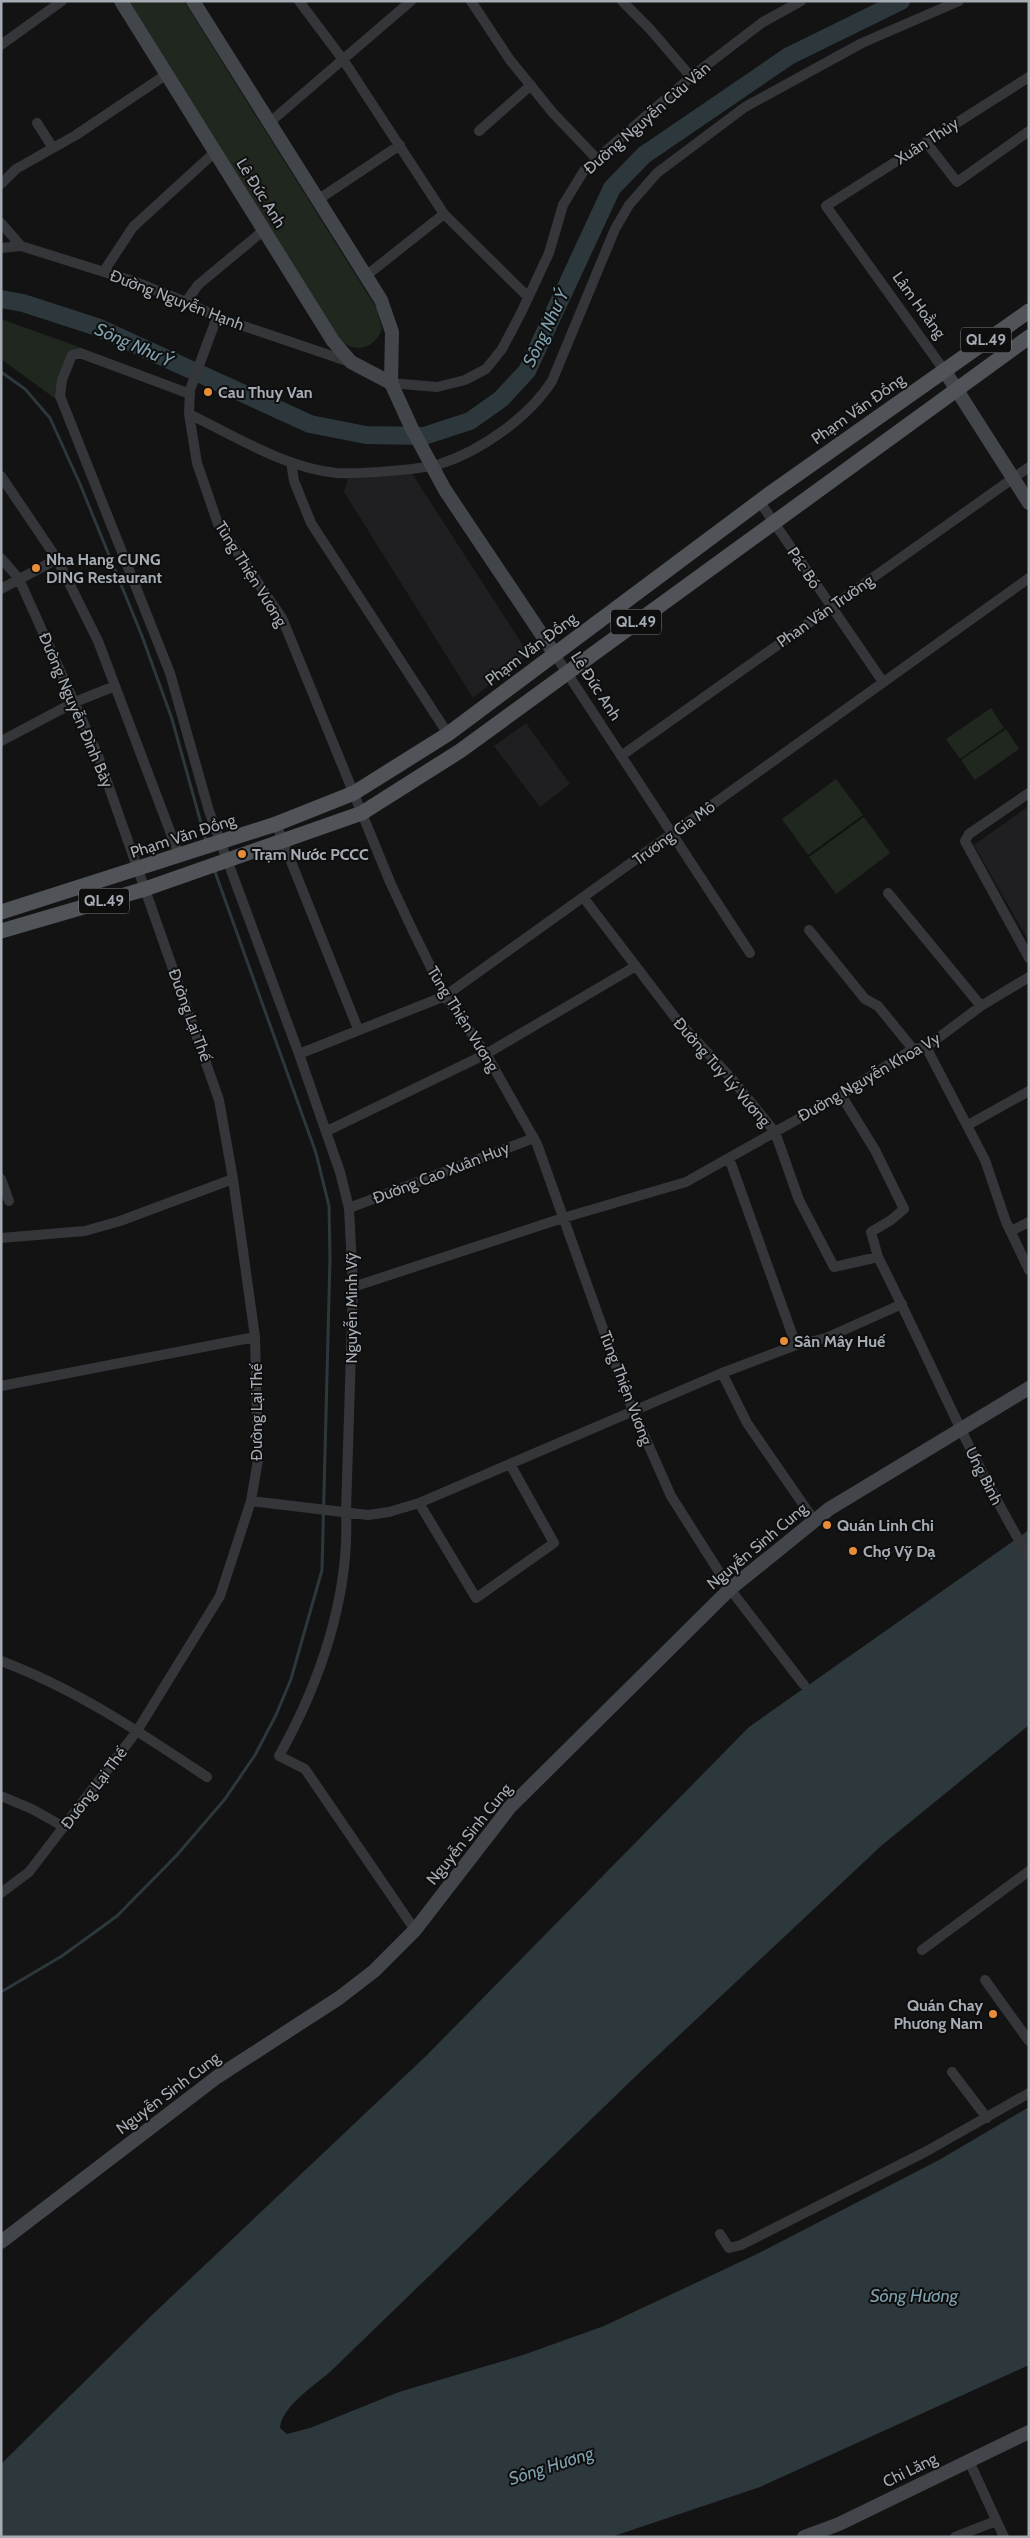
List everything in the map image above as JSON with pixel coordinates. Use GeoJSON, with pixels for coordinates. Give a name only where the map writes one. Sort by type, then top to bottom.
{"type":"FeatureCollection","features":[{"type":"Feature","properties":{"kind":"main road","name":"Phạm Văn Đồng"},"geometry":{"type":"LineString","coordinates":[[1,912],[276,824],[354,793],[448,734],[554,653],[760,502],[1029,311]]}},
{"type":"Feature","properties":{"kind":"main road","name":"QL.49"},"geometry":{"type":"LineString","coordinates":[[1,931],[145,889],[283,843],[362,814],[452,757],[1029,337]]}},
{"type":"Feature","properties":{"kind":"street"},"geometry":{"type":"LineString","coordinates":[[1,45],[62,1]]}},
{"type":"Feature","properties":{"kind":"street","name":"Lê Đức Anh"},"geometry":{"type":"LineString","coordinates":[[120,1],[333,341],[351,362],[391,383]]}},
{"type":"Feature","properties":{"kind":"street","name":"Lê Đức Anh"},"geometry":{"type":"LineString","coordinates":[[193,1],[381,300],[392,332],[391,383],[427,460],[750,953]]}},
{"type":"Feature","properties":{"kind":"street"},"geometry":{"type":"LineString","coordinates":[[300,1],[344,61],[444,214],[528,297]]}},
{"type":"Feature","properties":{"kind":"street"},"geometry":{"type":"LineString","coordinates":[[269,123],[344,61],[411,1]]}},
{"type":"Feature","properties":{"kind":"street"},"geometry":{"type":"LineString","coordinates":[[471,1],[510,60],[596,158]]}},
{"type":"Feature","properties":{"kind":"street"},"geometry":{"type":"LineString","coordinates":[[622,1],[650,29],[691,77]]}},
{"type":"Feature","properties":{"kind":"street","name":"Đường Nguyễn Cửu Vân"},"geometry":{"type":"LineString","coordinates":[[391,383],[437,387],[465,380],[486,369],[502,348],[528,297],[549,253],[562,205],[585,169],[691,77],[784,5],[801,1]]}},
{"type":"Feature","properties":{"kind":"street"},"geometry":{"type":"LineString","coordinates":[[189,414],[291,462],[324,472],[348,474],[427,460],[440,464],[491,439],[518,420],[542,398],[559,368],[615,229],[629,206],[657,173],[746,107],[862,43],[959,1]]}},
{"type":"Feature","properties":{"kind":"street"},"geometry":{"type":"LineString","coordinates":[[1,184],[16,169],[53,148],[167,74]]}},
{"type":"Feature","properties":{"kind":"street","name":"Xuân Thủy"},"geometry":{"type":"LineString","coordinates":[[826,206],[1029,77]]}},
{"type":"Feature","properties":{"kind":"street"},"geometry":{"type":"LineString","coordinates":[[479,131],[531,85]]}},
{"type":"Feature","properties":{"kind":"street"},"geometry":{"type":"LineString","coordinates":[[37,123],[53,148]]}},
{"type":"Feature","properties":{"kind":"street"},"geometry":{"type":"LineString","coordinates":[[926,142],[957,182],[1029,131]]}},
{"type":"Feature","properties":{"kind":"street"},"geometry":{"type":"LineString","coordinates":[[319,199],[400,145]]}},
{"type":"Feature","properties":{"kind":"street"},"geometry":{"type":"LineString","coordinates":[[104,271],[133,227],[215,152]]}},
{"type":"Feature","properties":{"kind":"street","name":"Lâm Hoằng"},"geometry":{"type":"LineString","coordinates":[[826,206],[944,370],[1029,503]]}},
{"type":"Feature","properties":{"kind":"street"},"geometry":{"type":"LineString","coordinates":[[367,275],[444,214]]}},
{"type":"Feature","properties":{"kind":"street"},"geometry":{"type":"LineString","coordinates":[[1,222],[21,246]]}},
{"type":"Feature","properties":{"kind":"street"},"geometry":{"type":"LineString","coordinates":[[186,302],[198,285],[264,230]]}},
{"type":"Feature","properties":{"kind":"street","name":"Đường Nguyễn Hạnh"},"geometry":{"type":"LineString","coordinates":[[1,248],[21,246],[104,271],[186,302],[217,317],[351,362]]}},
{"type":"Feature","properties":{"kind":"street","name":"Tùng Thiện Vương"},"geometry":{"type":"LineString","coordinates":[[217,317],[190,392],[189,414],[197,463],[218,524],[282,618],[390,882],[445,996],[486,1054],[534,1138],[634,1412],[671,1496],[730,1589],[804,1685]]}},
{"type":"Feature","properties":{"kind":"street","name":"Nguyễn Minh Vỹ"},"geometry":{"type":"LineString","coordinates":[[190,392],[80,353],[72,355],[62,380],[60,396],[170,673],[209,811],[211,845],[299,1054],[327,1132],[349,1208],[353,1287],[346,1512],[348,1541],[334,1620],[313,1688],[279,1756],[304,1769],[415,1930]]}},
{"type":"Feature","properties":{"kind":"street"},"geometry":{"type":"LineString","coordinates":[[291,462],[294,481],[311,523],[448,734]]}},
{"type":"Feature","properties":{"kind":"street","name":"Phan Văn Trường"},"geometry":{"type":"LineString","coordinates":[[621,756],[1029,467]]}},
{"type":"Feature","properties":{"kind":"street"},"geometry":{"type":"LineString","coordinates":[[1,476],[57,559],[98,641],[178,855]]}},
{"type":"Feature","properties":{"kind":"street","name":"Pác Bó"},"geometry":{"type":"LineString","coordinates":[[760,502],[883,682]]}},
{"type":"Feature","properties":{"kind":"street","name":"Đường Nguyễn Đình Bảy"},"geometry":{"type":"LineString","coordinates":[[1,558],[20,579],[75,702],[97,753],[137,869]]}},
{"type":"Feature","properties":{"kind":"street"},"geometry":{"type":"LineString","coordinates":[[1,589],[57,559]]}},
{"type":"Feature","properties":{"kind":"street","name":"Trương Gia Mô"},"geometry":{"type":"LineString","coordinates":[[299,1054],[445,996],[1029,578]]}},
{"type":"Feature","properties":{"kind":"street"},"geometry":{"type":"LineString","coordinates":[[1,741],[75,702],[116,686]]}},
{"type":"Feature","properties":{"kind":"street"},"geometry":{"type":"LineString","coordinates":[[1029,793],[969,834],[965,842],[1029,958]]}},
{"type":"Feature","properties":{"kind":"street"},"geometry":{"type":"LineString","coordinates":[[276,824],[358,1029]]}},
{"type":"Feature","properties":{"kind":"street","name":"Đường Lại Thế"},"geometry":{"type":"LineString","coordinates":[[1,1893],[29,1872],[137,1731],[220,1596],[251,1501],[258,1460],[255,1337],[233,1179],[219,1100],[137,869]]}},
{"type":"Feature","properties":{"kind":"street"},"geometry":{"type":"LineString","coordinates":[[888,893],[981,1006]]}},
{"type":"Feature","properties":{"kind":"street","name":"Đường Tuy Lý Vương"},"geometry":{"type":"LineString","coordinates":[[583,897],[677,1020],[731,1078],[775,1132],[799,1200],[834,1267],[878,1258]]}},
{"type":"Feature","properties":{"kind":"street"},"geometry":{"type":"LineString","coordinates":[[808,930],[865,999],[878,1006],[913,1049]]}},
{"type":"Feature","properties":{"kind":"street"},"geometry":{"type":"LineString","coordinates":[[327,1132],[486,1054],[636,966]]}},
{"type":"Feature","properties":{"kind":"street","name":"Đường Nguyễn Khoa Vy"},"geometry":{"type":"LineString","coordinates":[[353,1287],[562,1218],[686,1182],[842,1095],[913,1049],[926,1047],[981,1006],[1029,977]]}},
{"type":"Feature","properties":{"kind":"street"},"geometry":{"type":"LineString","coordinates":[[926,1047],[985,1160],[1011,1231],[1029,1270]]}},
{"type":"Feature","properties":{"kind":"street"},"geometry":{"type":"LineString","coordinates":[[968,1125],[1029,1091]]}},
{"type":"Feature","properties":{"kind":"street"},"geometry":{"type":"LineString","coordinates":[[842,1095],[875,1150],[904,1209],[891,1220],[871,1232],[878,1258],[902,1304],[961,1429]]}},
{"type":"Feature","properties":{"kind":"street","name":"Đường Cao Xuân Huy"},"geometry":{"type":"LineString","coordinates":[[349,1208],[534,1138]]}},
{"type":"Feature","properties":{"kind":"street"},"geometry":{"type":"LineString","coordinates":[[729,1158],[796,1345]]}},
{"type":"Feature","properties":{"kind":"street"},"geometry":{"type":"LineString","coordinates":[[1,1179],[8,1201]]}},
{"type":"Feature","properties":{"kind":"street"},"geometry":{"type":"LineString","coordinates":[[1,1238],[85,1231],[120,1221],[233,1179]]}},
{"type":"Feature","properties":{"kind":"street"},"geometry":{"type":"LineString","coordinates":[[1011,1231],[1029,1222]]}},
{"type":"Feature","properties":{"kind":"street"},"geometry":{"type":"LineString","coordinates":[[251,1501],[368,1515],[389,1512],[510,1464],[722,1373],[796,1345],[826,1338],[902,1304]]}},
{"type":"Feature","properties":{"kind":"street"},"geometry":{"type":"LineString","coordinates":[[1,1386],[255,1337]]}},
{"type":"Feature","properties":{"kind":"street"},"geometry":{"type":"LineString","coordinates":[[722,1373],[747,1423],[814,1520]]}},
{"type":"Feature","properties":{"kind":"street","name":"Nguyễn Sinh Cung"},"geometry":{"type":"LineString","coordinates":[[1,2242],[217,2077],[339,1998],[374,1971],[415,1930],[510,1807],[730,1589],[814,1520],[1029,1388]]}},
{"type":"Feature","properties":{"kind":"street","name":"Ưng Bình"},"geometry":{"type":"LineString","coordinates":[[961,1429],[1008,1522],[1029,1557]]}},
{"type":"Feature","properties":{"kind":"street"},"geometry":{"type":"LineString","coordinates":[[418,1502],[476,1598],[554,1543],[510,1464]]}},
{"type":"Feature","properties":{"kind":"street"},"geometry":{"type":"LineString","coordinates":[[1,1661],[70,1691],[137,1731],[207,1777]]}},
{"type":"Feature","properties":{"kind":"street"},"geometry":{"type":"LineString","coordinates":[[1,1796],[32,1809],[64,1827]]}},
{"type":"Feature","properties":{"kind":"street"},"geometry":{"type":"LineString","coordinates":[[922,1950],[1029,1871]]}},
{"type":"Feature","properties":{"kind":"street"},"geometry":{"type":"LineString","coordinates":[[985,1980],[1029,2041]]}},
{"type":"Feature","properties":{"kind":"street"},"geometry":{"type":"LineString","coordinates":[[952,2072],[987,2118]]}},
{"type":"Feature","properties":{"kind":"street"},"geometry":{"type":"LineString","coordinates":[[720,2234],[729,2248],[734,2248],[927,2151],[1029,2093]]}},
{"type":"Feature","properties":{"kind":"street","name":"Chi Lăng"},"geometry":{"type":"LineString","coordinates":[[804,2537],[839,2524],[1029,2432]]}},
{"type":"Feature","properties":{"kind":"street"},"geometry":{"type":"LineString","coordinates":[[969,2461],[1004,2537]]}},
{"type":"Feature","properties":{"kind":"street"},"geometry":{"type":"LineString","coordinates":[[956,2537],[996,2521]]}},
{"type":"Feature","properties":{"kind":"shaded area"},"geometry":{"type":"Polygon","coordinates":[[[127,1],[184,1],[377,309],[382,329],[374,342],[357,348],[344,343],[338,338],[127,1]]]}},
{"type":"Feature","properties":{"kind":"shaded area"},"geometry":{"type":"Polygon","coordinates":[[[1,319],[82,348],[76,349],[59,379],[57,400],[1,359],[1,319]]]}},
{"type":"Feature","properties":{"kind":"shaded area"},"geometry":{"type":"Polygon","coordinates":[[[411,472],[524,647],[525,657],[473,698],[344,492],[348,478],[411,472]]]}},
{"type":"Feature","properties":{"kind":"shaded area"},"geometry":{"type":"Polygon","coordinates":[[[991,708],[1004,728],[960,759],[946,739],[991,708]]]}},
{"type":"Feature","properties":{"kind":"shaded area"},"geometry":{"type":"Polygon","coordinates":[[[526,723],[570,784],[540,807],[494,746],[526,723]]]}},
{"type":"Feature","properties":{"kind":"shaded area"},"geometry":{"type":"Polygon","coordinates":[[[1006,729],[1019,749],[975,780],[961,760],[1006,729]]]}},
{"type":"Feature","properties":{"kind":"shaded area"},"geometry":{"type":"Polygon","coordinates":[[[836,779],[863,815],[808,855],[782,819],[836,779]]]}},
{"type":"Feature","properties":{"kind":"shaded area"},"geometry":{"type":"Polygon","coordinates":[[[1029,806],[1029,942],[974,845],[1029,806]]]}},
{"type":"Feature","properties":{"kind":"shaded area"},"geometry":{"type":"Polygon","coordinates":[[[864,817],[890,853],[836,894],[809,857],[864,817]]]}},
{"type":"Feature","properties":{"kind":"water","name":"Sông Hương"},"geometry":{"type":"Polygon","coordinates":[[[1029,1530],[1029,1725],[881,1846],[638,2074],[330,2372],[292,2404],[282,2420],[280,2428],[287,2434],[310,2428],[399,2392],[523,2355],[604,2326],[755,2255],[939,2160],[1029,2107],[1029,2365],[760,2487],[611,2537],[1,2537],[1,2464],[152,2315],[427,2055],[749,1727],[1029,1530]]]}},
{"type":"Feature","properties":{"kind":"waterway","name":"Sông Như Ý"},"geometry":{"type":"LineString","coordinates":[[1,299],[23,303],[97,327],[310,424],[366,435],[424,436],[470,421],[501,399],[527,371],[612,188],[644,155],[789,56],[901,1]]}},
{"type":"Feature","properties":{"kind":"waterway"},"geometry":{"type":"LineString","coordinates":[[1,372],[25,389],[50,418],[80,484],[142,636],[172,719],[206,841]]}},
{"type":"Feature","properties":{"kind":"waterway"},"geometry":{"type":"LineString","coordinates":[[1,1992],[62,1956],[117,1916],[177,1855],[225,1799],[255,1755],[276,1715],[291,1679],[322,1570],[330,1258],[329,1206],[316,1153],[214,869]]}},
{"type":"Feature","properties":{"kind":"place","name":"Cau Thuy Van"},"geometry":{"type":"Point","coordinates":[208,392]}},
{"type":"Feature","properties":{"kind":"place","name":"Nha Hang CUNG DING Restaurant"},"geometry":{"type":"Point","coordinates":[36,568]}},
{"type":"Feature","properties":{"kind":"place","name":"Trạm Nước PCCC"},"geometry":{"type":"Point","coordinates":[242,854]}},
{"type":"Feature","properties":{"kind":"place","name":"Sân Mây Huế"},"geometry":{"type":"Point","coordinates":[784,1341]}},
{"type":"Feature","properties":{"kind":"place","name":"Quán Linh Chi"},"geometry":{"type":"Point","coordinates":[827,1525]}},
{"type":"Feature","properties":{"kind":"place","name":"Chợ Vỹ Dạ"},"geometry":{"type":"Point","coordinates":[853,1551]}},
{"type":"Feature","properties":{"kind":"place","name":"Quán Chay Phương Nam"},"geometry":{"type":"Point","coordinates":[993,2014]}}]}
